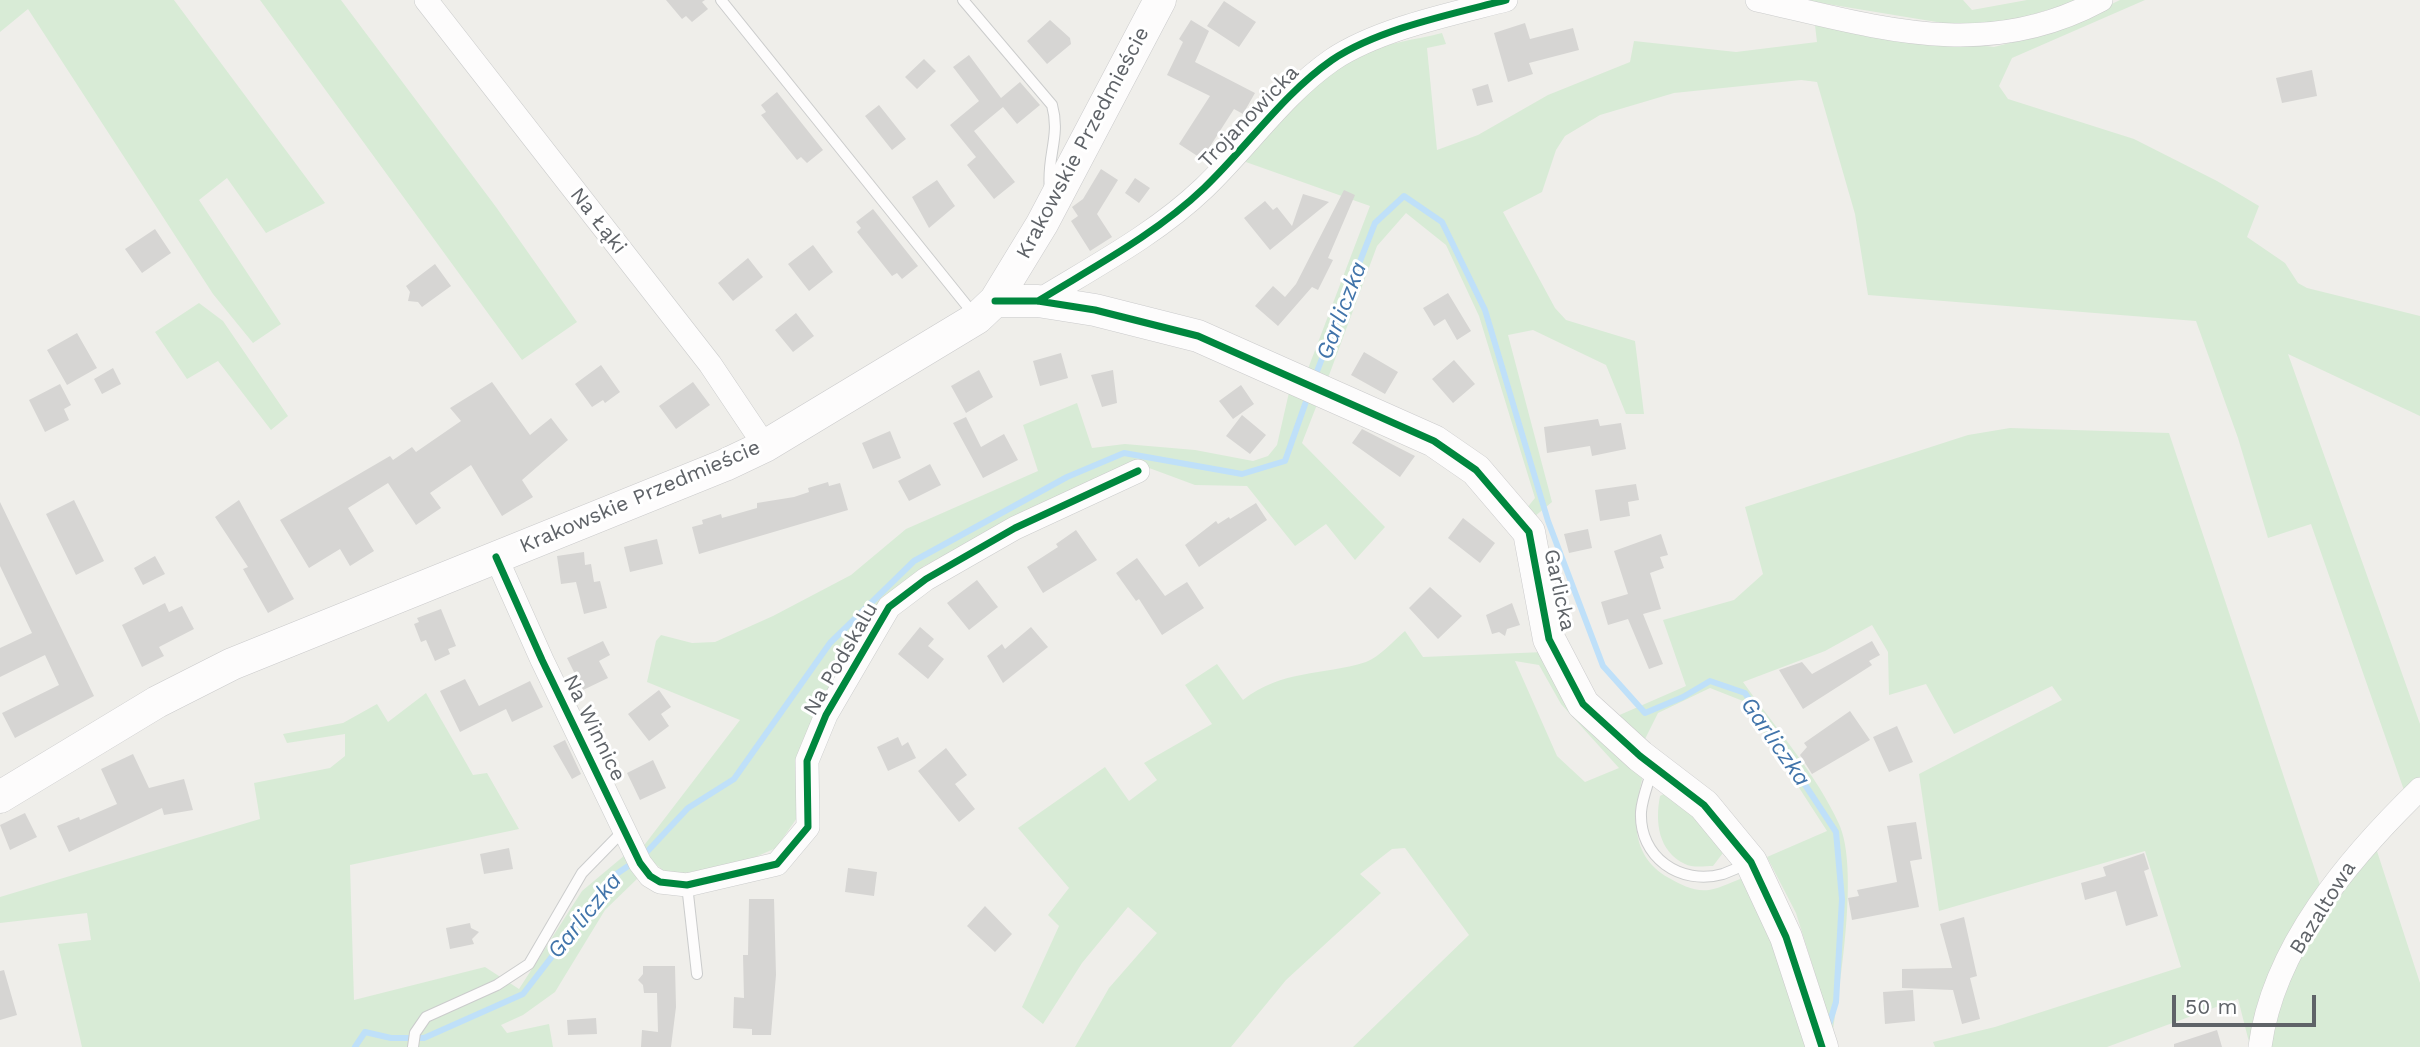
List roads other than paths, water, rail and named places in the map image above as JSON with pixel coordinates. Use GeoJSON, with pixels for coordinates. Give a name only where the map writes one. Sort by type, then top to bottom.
{"type":"FeatureCollection","features":[{"type":"Feature","properties":{"kind":"main road","name":"Krakowskie Przedmieście"},"geometry":{"type":"LineString","coordinates":[[0,797],[199,680],[718,468],[765,446],[986,309],[1052,205],[1160,0]]}},
{"type":"Feature","properties":{"kind":"main road","name":"Garlicka"},"geometry":{"type":"LineString","coordinates":[[986,309],[1038,301],[1095,310],[1198,336],[1434,441],[1476,470],[1529,532],[1549,639],[1563,671],[1583,704],[1640,756],[1704,805],[1751,862],[1775,909],[1822,1047]]}},
{"type":"Feature","properties":{"kind":"street","name":"Na Łąki"},"geometry":{"type":"LineString","coordinates":[[426,0],[710,364],[765,446]]}},
{"type":"Feature","properties":{"kind":"street","name":"Trojanowicka"},"geometry":{"type":"LineString","coordinates":[[1038,301],[1163,223],[1203,189],[1308,79],[1333,60],[1369,41],[1506,0]]}},
{"type":"Feature","properties":{"kind":"street"},"geometry":{"type":"LineString","coordinates":[[1757,0],[1914,33],[1972,37],[2017,32],[2048,24],[2101,0]]}},
{"type":"Feature","properties":{"kind":"street","name":"Na Podskalu"},"geometry":{"type":"LineString","coordinates":[[687,885],[777,864],[808,827],[807,761],[826,715],[889,607],[926,579],[1015,528],[1138,471]]}},
{"type":"Feature","properties":{"kind":"street","name":"Na Winnice"},"geometry":{"type":"LineString","coordinates":[[496,557],[637,859],[650,876],[660,882],[687,885]]}},
{"type":"Feature","properties":{"kind":"street","name":"Bazaltowa"},"geometry":{"type":"LineString","coordinates":[[2260,1047],[2267,1013],[2279,981],[2299,940],[2330,889],[2380,827],[2420,789]]}},
{"type":"Feature","properties":{"kind":"lane"},"geometry":{"type":"LineString","coordinates":[[721,0],[986,309]]}},
{"type":"Feature","properties":{"kind":"lane"},"geometry":{"type":"LineString","coordinates":[[963,0],[1052,105],[1058,125],[1048,172],[1052,205]]}},
{"type":"Feature","properties":{"kind":"lane"},"geometry":{"type":"LineString","coordinates":[[1653,764],[1641,812],[1646,844],[1664,867],[1688,876],[1710,875],[1721,874],[1751,862]]}},
{"type":"Feature","properties":{"kind":"lane"},"geometry":{"type":"LineString","coordinates":[[413,1047],[415,1033],[426,1017],[497,985],[529,964],[582,873],[624,830]]}},
{"type":"Feature","properties":{"kind":"lane"},"geometry":{"type":"LineString","coordinates":[[687,885],[697,974]]}},
{"type":"Feature","properties":{"kind":"waterway","name":"Garliczka"},"geometry":{"type":"LineString","coordinates":[[1314,379],[1375,223],[1404,196],[1442,222],[1485,310],[1548,521],[1603,666],[1645,713],[1683,697],[1710,681],[1745,693],[1836,832],[1842,899],[1836,1002],[1828,1028]]}},
{"type":"Feature","properties":{"kind":"waterway","name":"Garliczka"},"geometry":{"type":"LineString","coordinates":[[643,856],[688,808],[734,779],[830,643],[914,561],[1067,477],[1124,453],[1242,474],[1285,461],[1308,396]]}},
{"type":"Feature","properties":{"kind":"waterway","name":"Garliczka"},"geometry":{"type":"LineString","coordinates":[[355,1047],[365,1032],[391,1038],[424,1038],[523,994],[615,875],[634,862]]}}]}
